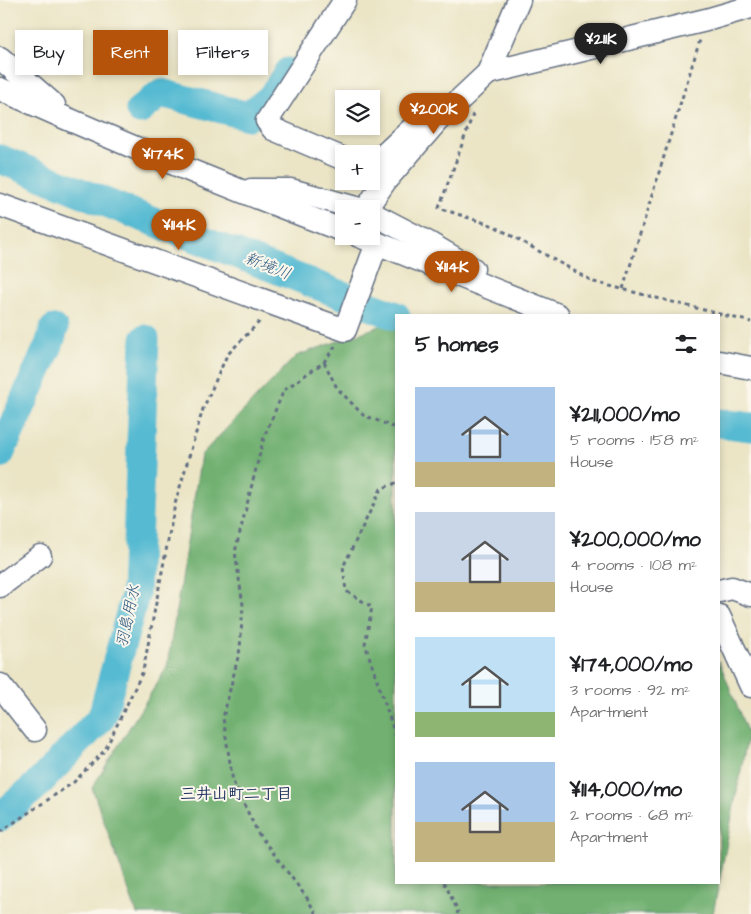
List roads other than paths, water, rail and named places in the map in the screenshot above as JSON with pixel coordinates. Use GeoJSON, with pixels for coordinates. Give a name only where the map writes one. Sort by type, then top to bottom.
{"type":"FeatureCollection","features":[{"type":"Feature","properties":{"kind":"street"},"geometry":{"type":"LineString","coordinates":[[335,155],[273,129],[267,121],[345,0]]}},
{"type":"Feature","properties":{"kind":"street"},"geometry":{"type":"LineString","coordinates":[[372,200],[386,180],[437,121],[490,68],[519,0]]}},
{"type":"Feature","properties":{"kind":"street"},"geometry":{"type":"LineString","coordinates":[[380,159],[480,64],[490,68],[710,10],[751,7]]}},
{"type":"Feature","properties":{"kind":"street"},"geometry":{"type":"LineString","coordinates":[[0,58],[74,122]]}},
{"type":"Feature","properties":{"kind":"street"},"geometry":{"type":"LineString","coordinates":[[0,88],[74,122],[235,189],[335,227]]}},
{"type":"Feature","properties":{"kind":"street"},"geometry":{"type":"LineString","coordinates":[[235,189],[291,190],[335,202]]}},
{"type":"Feature","properties":{"kind":"street"},"geometry":{"type":"LineString","coordinates":[[0,205],[275,306],[346,330],[366,272],[368,245]]}},
{"type":"Feature","properties":{"kind":"street"},"geometry":{"type":"LineString","coordinates":[[380,218],[473,269],[488,287]]}},
{"type":"Feature","properties":{"kind":"street"},"geometry":{"type":"LineString","coordinates":[[380,245],[556,314]]}},
{"type":"Feature","properties":{"kind":"street"},"geometry":{"type":"LineString","coordinates":[[720,362],[751,368]]}},
{"type":"Feature","properties":{"kind":"street"},"geometry":{"type":"LineString","coordinates":[[0,586],[40,556]]}},
{"type":"Feature","properties":{"kind":"street"},"geometry":{"type":"LineString","coordinates":[[720,590],[732,588],[751,595]]}},
{"type":"Feature","properties":{"kind":"street"},"geometry":{"type":"LineString","coordinates":[[720,618],[751,686]]}},
{"type":"Feature","properties":{"kind":"street"},"geometry":{"type":"LineString","coordinates":[[0,685],[35,730]]}},
{"type":"Feature","properties":{"kind":"waterway"},"geometry":{"type":"LineString","coordinates":[[140,110],[161,93],[248,116],[271,98],[288,72]]}},
{"type":"Feature","properties":{"kind":"waterway","name":"新境川"},"geometry":{"type":"LineString","coordinates":[[0,159],[129,212],[395,316]]}},
{"type":"Feature","properties":{"kind":"waterway"},"geometry":{"type":"LineString","coordinates":[[0,454],[49,345],[54,329]]}},
{"type":"Feature","properties":{"kind":"waterway","name":"羽島用水"},"geometry":{"type":"LineString","coordinates":[[0,817],[37,785],[102,717],[135,595],[145,339]]}},
{"type":"Feature","properties":{"kind":"waterway","name":"新境川"},"geometry":{"type":"LineString","coordinates":[[720,423],[751,427]]}},
{"type":"Feature","properties":{"kind":"district","name":"三井山町二丁目"},"geometry":{"type":"Point","coordinates":[236,793]}}]}
